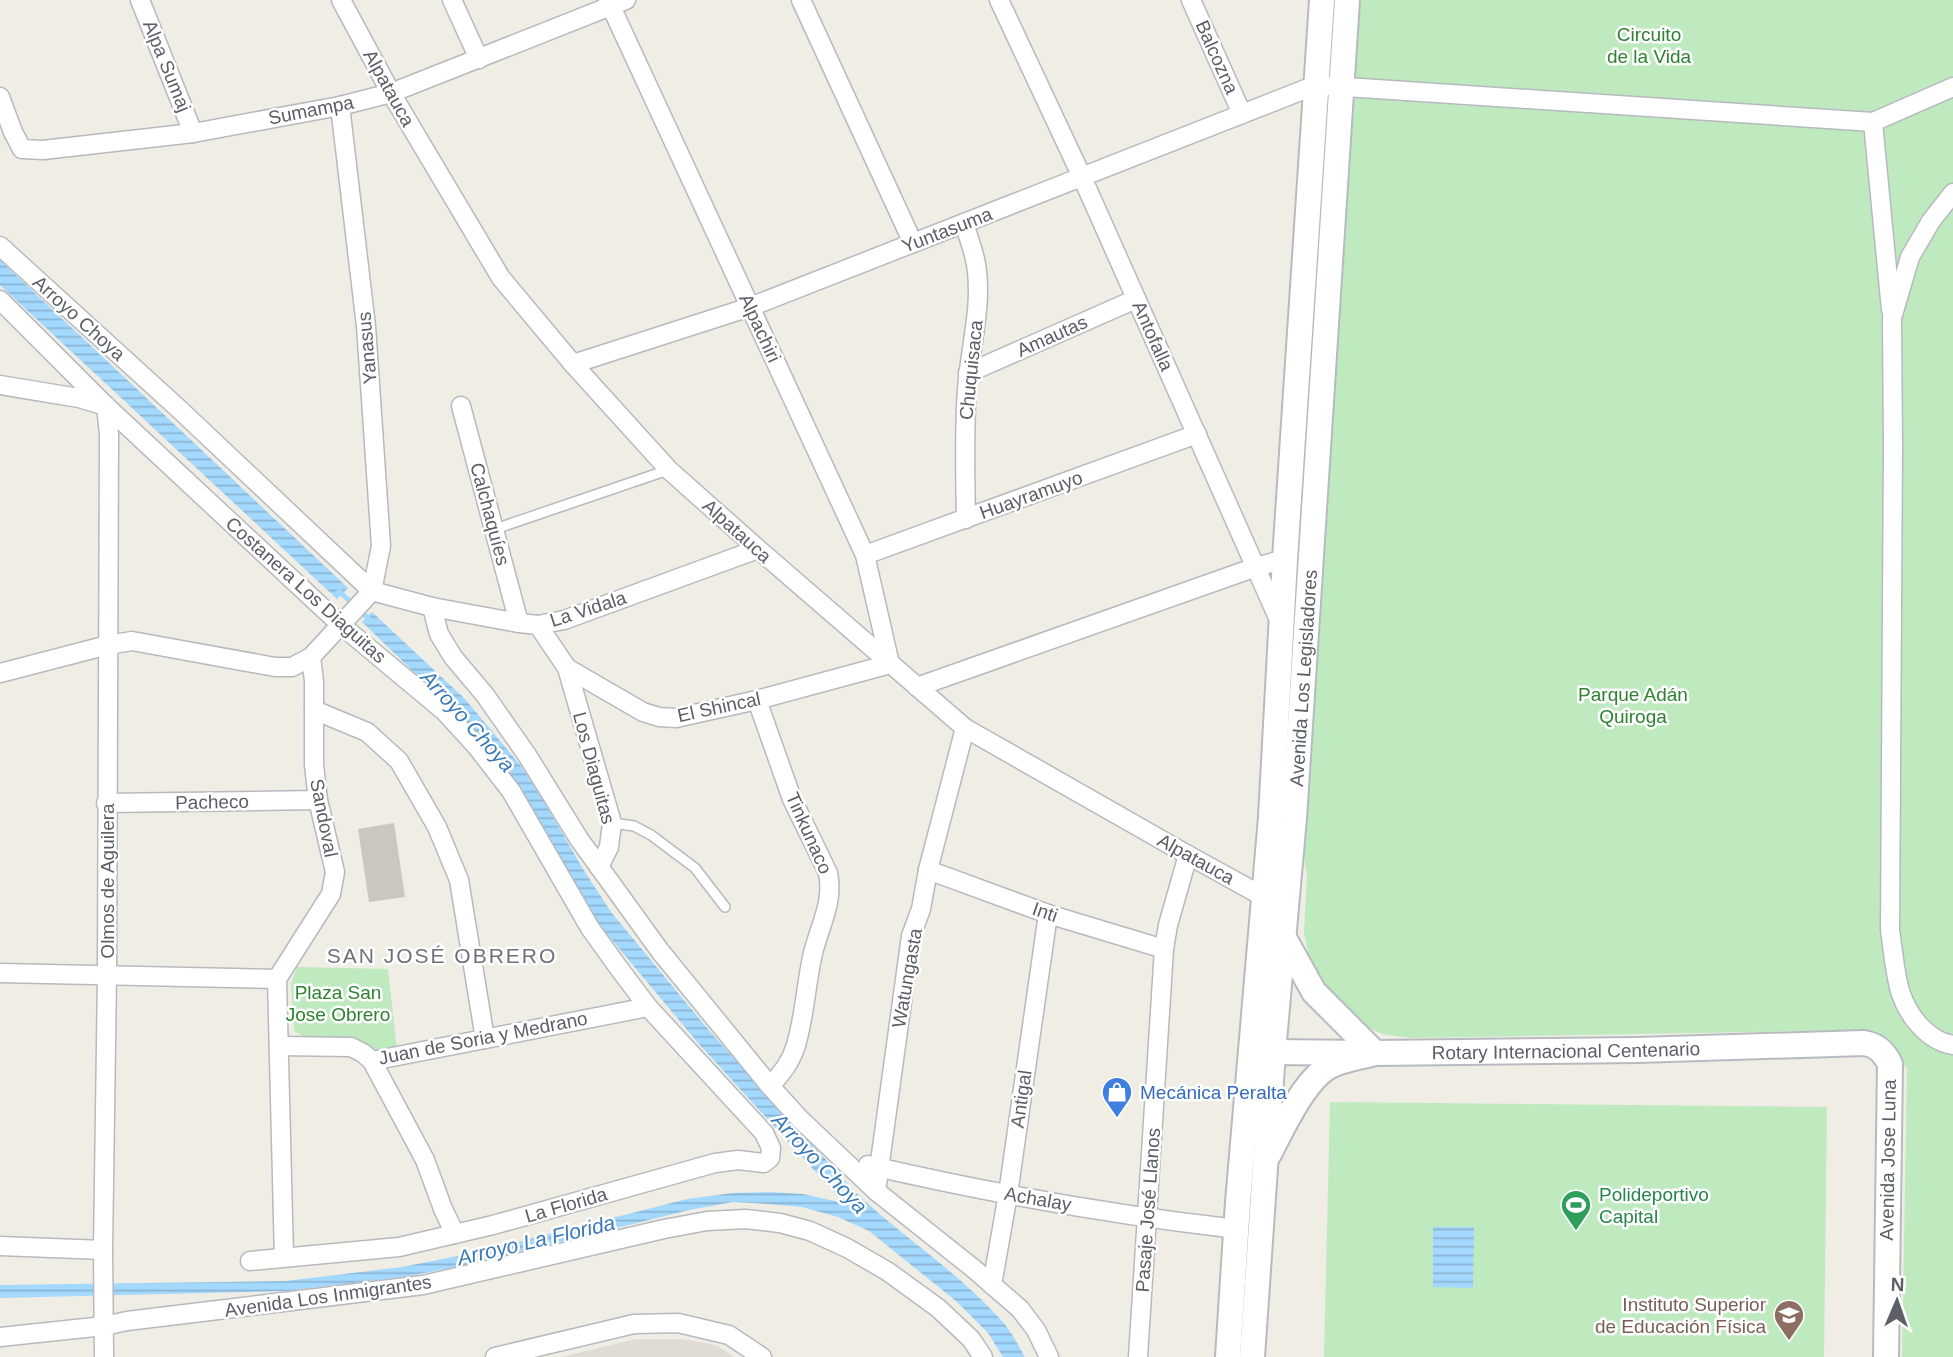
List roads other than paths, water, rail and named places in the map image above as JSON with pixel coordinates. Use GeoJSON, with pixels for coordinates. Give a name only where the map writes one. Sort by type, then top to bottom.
{"type":"FeatureCollection","features":[{"type":"Feature","properties":{"kind":"main road","name":"Avenida Los Legisladores"},"geometry":{"type":"LineString","coordinates":[[1252,1357],[1265,1160],[1262,1052],[1275,898],[1271,817],[1285,559],[1322,0]]}},
{"type":"Feature","properties":{"kind":"main road","name":"Avenida Los Legisladores"},"geometry":{"type":"LineString","coordinates":[[1228,1357],[1237,1229],[1262,1052],[1284,938],[1275,898],[1294,818],[1347,0]]}},
{"type":"Feature","properties":{"kind":"main road"},"geometry":{"type":"LineString","coordinates":[[1265,1160],[1295,1106],[1315,1078],[1331,1065],[1375,1053],[1314,992],[1284,938]]}},
{"type":"Feature","properties":{"kind":"main road","name":"Rotary Internacional Centenario"},"geometry":{"type":"LineString","coordinates":[[1262,1052],[1638,1050],[1864,1043],[1873,1044],[1880,1050]]}},
{"type":"Feature","properties":{"kind":"main road","name":"Avenida Jose Luna"},"geometry":{"type":"LineString","coordinates":[[1880,1050],[1889,1064],[1886,1357]]}},
{"type":"Feature","properties":{"kind":"street","name":"Alpa Sumaj"},"geometry":{"type":"LineString","coordinates":[[140,0],[193,133]]}},
{"type":"Feature","properties":{"kind":"street","name":"Alpatauca"},"geometry":{"type":"LineString","coordinates":[[341,0],[391,93],[501,278],[573,364],[669,470],[965,728],[1188,855],[1275,898]]}},
{"type":"Feature","properties":{"kind":"street"},"geometry":{"type":"LineString","coordinates":[[452,0],[479,59]]}},
{"type":"Feature","properties":{"kind":"street"},"geometry":{"type":"LineString","coordinates":[[801,0],[913,243]]}},
{"type":"Feature","properties":{"kind":"street","name":"Antofalla"},"geometry":{"type":"LineString","coordinates":[[999,0],[1082,177],[1304,673]]}},
{"type":"Feature","properties":{"kind":"street","name":"Balcozna"},"geometry":{"type":"LineString","coordinates":[[1191,0],[1242,114]]}},
{"type":"Feature","properties":{"kind":"street","name":"Sumampa"},"geometry":{"type":"LineString","coordinates":[[0,97],[22,149],[43,150],[193,133],[340,106],[391,93],[615,2]]}},
{"type":"Feature","properties":{"kind":"street","name":"Alpachiri"},"geometry":{"type":"LineString","coordinates":[[615,2],[750,307],[865,555],[890,664]]}},
{"type":"Feature","properties":{"kind":"street"},"geometry":{"type":"LineString","coordinates":[[1316,85],[1872,121],[1953,86]]}},
{"type":"Feature","properties":{"kind":"street","name":"Yuntasuma"},"geometry":{"type":"LineString","coordinates":[[573,364],[750,307],[1316,85]]}},
{"type":"Feature","properties":{"kind":"street","name":"Yanasus"},"geometry":{"type":"LineString","coordinates":[[340,106],[366,326],[381,546],[357,607]]}},
{"type":"Feature","properties":{"kind":"street"},"geometry":{"type":"LineString","coordinates":[[1872,121],[1892,318],[1894,447],[1890,930],[1901,994],[1914,1021],[1933,1038],[1953,1045]]}},
{"type":"Feature","properties":{"kind":"street"},"geometry":{"type":"LineString","coordinates":[[1892,318],[1910,257],[1931,221],[1953,193]]}},
{"type":"Feature","properties":{"kind":"street","name":"Chuquisaca"},"geometry":{"type":"LineString","coordinates":[[964,223],[975,260],[978,289],[968,373],[965,519]]}},
{"type":"Feature","properties":{"kind":"street","name":"Arroyo Choya"},"geometry":{"type":"LineString","coordinates":[[0,246],[178,409],[357,607]]}},
{"type":"Feature","properties":{"kind":"street","name":"Amautas"},"geometry":{"type":"LineString","coordinates":[[968,373],[1136,299]]}},
{"type":"Feature","properties":{"kind":"street","name":"Costanera Los Diaguitas"},"geometry":{"type":"LineString","coordinates":[[0,300],[106,406],[357,607],[477,747],[511,791],[590,928],[648,1007],[764,1133]]}},
{"type":"Feature","properties":{"kind":"street"},"geometry":{"type":"LineString","coordinates":[[0,385],[79,398],[106,406]]}},
{"type":"Feature","properties":{"kind":"street","name":"Olmos de Aguilera"},"geometry":{"type":"LineString","coordinates":[[104,1357],[109,434],[106,406]]}},
{"type":"Feature","properties":{"kind":"street","name":"Calchaquíes"},"geometry":{"type":"LineString","coordinates":[[461,406],[519,623]]}},
{"type":"Feature","properties":{"kind":"street","name":"Huayramuyo"},"geometry":{"type":"LineString","coordinates":[[865,555],[1197,434]]}},
{"type":"Feature","properties":{"kind":"street","name":"La Vidala"},"geometry":{"type":"LineString","coordinates":[[357,607],[432,607],[538,625],[564,620],[758,549]]}},
{"type":"Feature","properties":{"kind":"street"},"geometry":{"type":"LineString","coordinates":[[917,687],[1285,559]]}},
{"type":"Feature","properties":{"kind":"street"},"geometry":{"type":"LineString","coordinates":[[0,673],[132,641],[275,667],[292,667],[311,656],[357,607]]}},
{"type":"Feature","properties":{"kind":"street"},"geometry":{"type":"LineString","coordinates":[[432,607],[439,634],[453,657],[485,695],[527,755],[579,839],[660,951],[770,1086],[800,1119],[876,1191],[1020,1309],[1036,1330],[1049,1357]]}},
{"type":"Feature","properties":{"kind":"street","name":"El Shincal"},"geometry":{"type":"LineString","coordinates":[[538,625],[567,668],[643,712],[659,717],[676,718],[757,700],[890,664]]}},
{"type":"Feature","properties":{"kind":"street","name":"Sandoval"},"geometry":{"type":"LineString","coordinates":[[277,979],[331,894],[335,872],[318,800],[314,765],[314,681],[311,656]]}},
{"type":"Feature","properties":{"kind":"street","name":"Los Diaguitas"},"geometry":{"type":"LineString","coordinates":[[567,668],[612,823],[609,847],[599,867]]}},
{"type":"Feature","properties":{"kind":"street","name":"Tinkunaco"},"geometry":{"type":"LineString","coordinates":[[757,700],[792,799],[828,873],[831,887],[829,906],[814,953],[796,1045],[787,1067],[770,1086]]}},
{"type":"Feature","properties":{"kind":"street"},"geometry":{"type":"LineString","coordinates":[[314,710],[367,732],[399,761],[437,827],[459,880],[485,1039]]}},
{"type":"Feature","properties":{"kind":"street","name":"Watungasta"},"geometry":{"type":"LineString","coordinates":[[876,1191],[911,936],[921,909],[928,870],[965,728]]}},
{"type":"Feature","properties":{"kind":"street","name":"Pacheco"},"geometry":{"type":"LineString","coordinates":[[106,803],[318,800]]}},
{"type":"Feature","properties":{"kind":"street","name":"Pasaje José Llanos"},"geometry":{"type":"LineString","coordinates":[[1138,1357],[1164,949],[1188,855]]}},
{"type":"Feature","properties":{"kind":"street","name":"Inti"},"geometry":{"type":"LineString","coordinates":[[928,870],[1048,914],[1164,949]]}},
{"type":"Feature","properties":{"kind":"street","name":"Antigal"},"geometry":{"type":"LineString","coordinates":[[992,1284],[1008,1194],[1048,914]]}},
{"type":"Feature","properties":{"kind":"street"},"geometry":{"type":"LineString","coordinates":[[0,973],[277,979],[284,1257]]}},
{"type":"Feature","properties":{"kind":"street","name":"Juan de Soria y Medrano"},"geometry":{"type":"LineString","coordinates":[[279,1046],[351,1047],[372,1061],[648,1007]]}},
{"type":"Feature","properties":{"kind":"street"},"geometry":{"type":"LineString","coordinates":[[372,1061],[425,1160],[443,1209],[456,1234]]}},
{"type":"Feature","properties":{"kind":"street","name":"La Florida"},"geometry":{"type":"LineString","coordinates":[[250,1261],[399,1247],[715,1163],[738,1160],[764,1163],[770,1158],[771,1148],[764,1133]]}},
{"type":"Feature","properties":{"kind":"street","name":"Achalay"},"geometry":{"type":"LineString","coordinates":[[841,1159],[1008,1194],[1148,1219],[1237,1229]]}},
{"type":"Feature","properties":{"kind":"street","name":"Avenida Los Inmigrantes"},"geometry":{"type":"LineString","coordinates":[[0,1337],[103,1319],[127,1321],[423,1285],[664,1229],[707,1221],[746,1219],[780,1223],[810,1231],[887,1271],[938,1308],[971,1339],[983,1357]]}},
{"type":"Feature","properties":{"kind":"street"},"geometry":{"type":"LineString","coordinates":[[0,1246],[103,1250]]}},
{"type":"Feature","properties":{"kind":"street"},"geometry":{"type":"LineString","coordinates":[[495,1357],[634,1324],[678,1323],[729,1335],[762,1357]]}},
{"type":"Feature","properties":{"kind":"lane"},"geometry":{"type":"LineString","coordinates":[[495,529],[669,470]]}},
{"type":"Feature","properties":{"kind":"lane"},"geometry":{"type":"LineString","coordinates":[[612,823],[634,826],[651,835],[695,868],[725,907]]}},
{"type":"Feature","properties":{"kind":"water"},"geometry":{"type":"Polygon","coordinates":[[[0,259],[348,588],[337,599],[0,285],[0,259]]]}},
{"type":"Feature","properties":{"kind":"water","name":"Arroyo La Florida"},"geometry":{"type":"Polygon","coordinates":[[[372,612],[465,699],[521,766],[611,912],[712,1034],[856,1193],[985,1303],[1005,1325],[1025,1357],[1003,1357],[988,1333],[956,1301],[869,1231],[838,1217],[802,1207],[768,1204],[733,1202],[689,1210],[480,1262],[404,1277],[286,1291],[0,1298],[0,1285],[286,1281],[402,1267],[478,1252],[687,1199],[733,1193],[803,1194],[844,1203],[699,1044],[597,922],[453,710],[362,622],[372,612]]]}},
{"type":"Feature","properties":{"kind":"water"},"geometry":{"type":"Polygon","coordinates":[[[1433,1227],[1474,1227],[1473,1288],[1433,1287],[1433,1227]]]}},
{"type":"Feature","properties":{"kind":"waterway","name":"Arroyo Choya"},"geometry":{"type":"LineString","coordinates":[[339,591],[370,620]]}},
{"type":"Feature","properties":{"kind":"place","name":"Mecánica Peralta"},"geometry":{"type":"Point","coordinates":[1117,1119]}},
{"type":"Feature","properties":{"kind":"place","name":"Polideportivo Capital"},"geometry":{"type":"Point","coordinates":[1576,1232]}},
{"type":"Feature","properties":{"kind":"place","name":"Instituto Superior de Educación Física"},"geometry":{"type":"Point","coordinates":[1789,1342]}},
{"type":"Feature","properties":{"kind":"district","name":"SAN JOSÉ OBRERO"},"geometry":{"type":"Point","coordinates":[442,955]}},
{"type":"Feature","properties":{"kind":"park label","name":"Circuito de la Vida"},"geometry":{"type":"Point","coordinates":[1649,45]}},
{"type":"Feature","properties":{"kind":"park label","name":"Parque Adán Quiroga"},"geometry":{"type":"Point","coordinates":[1633,705]}},
{"type":"Feature","properties":{"kind":"park label","name":"Plaza San Jose Obrero"},"geometry":{"type":"Point","coordinates":[338,1003]}}]}
